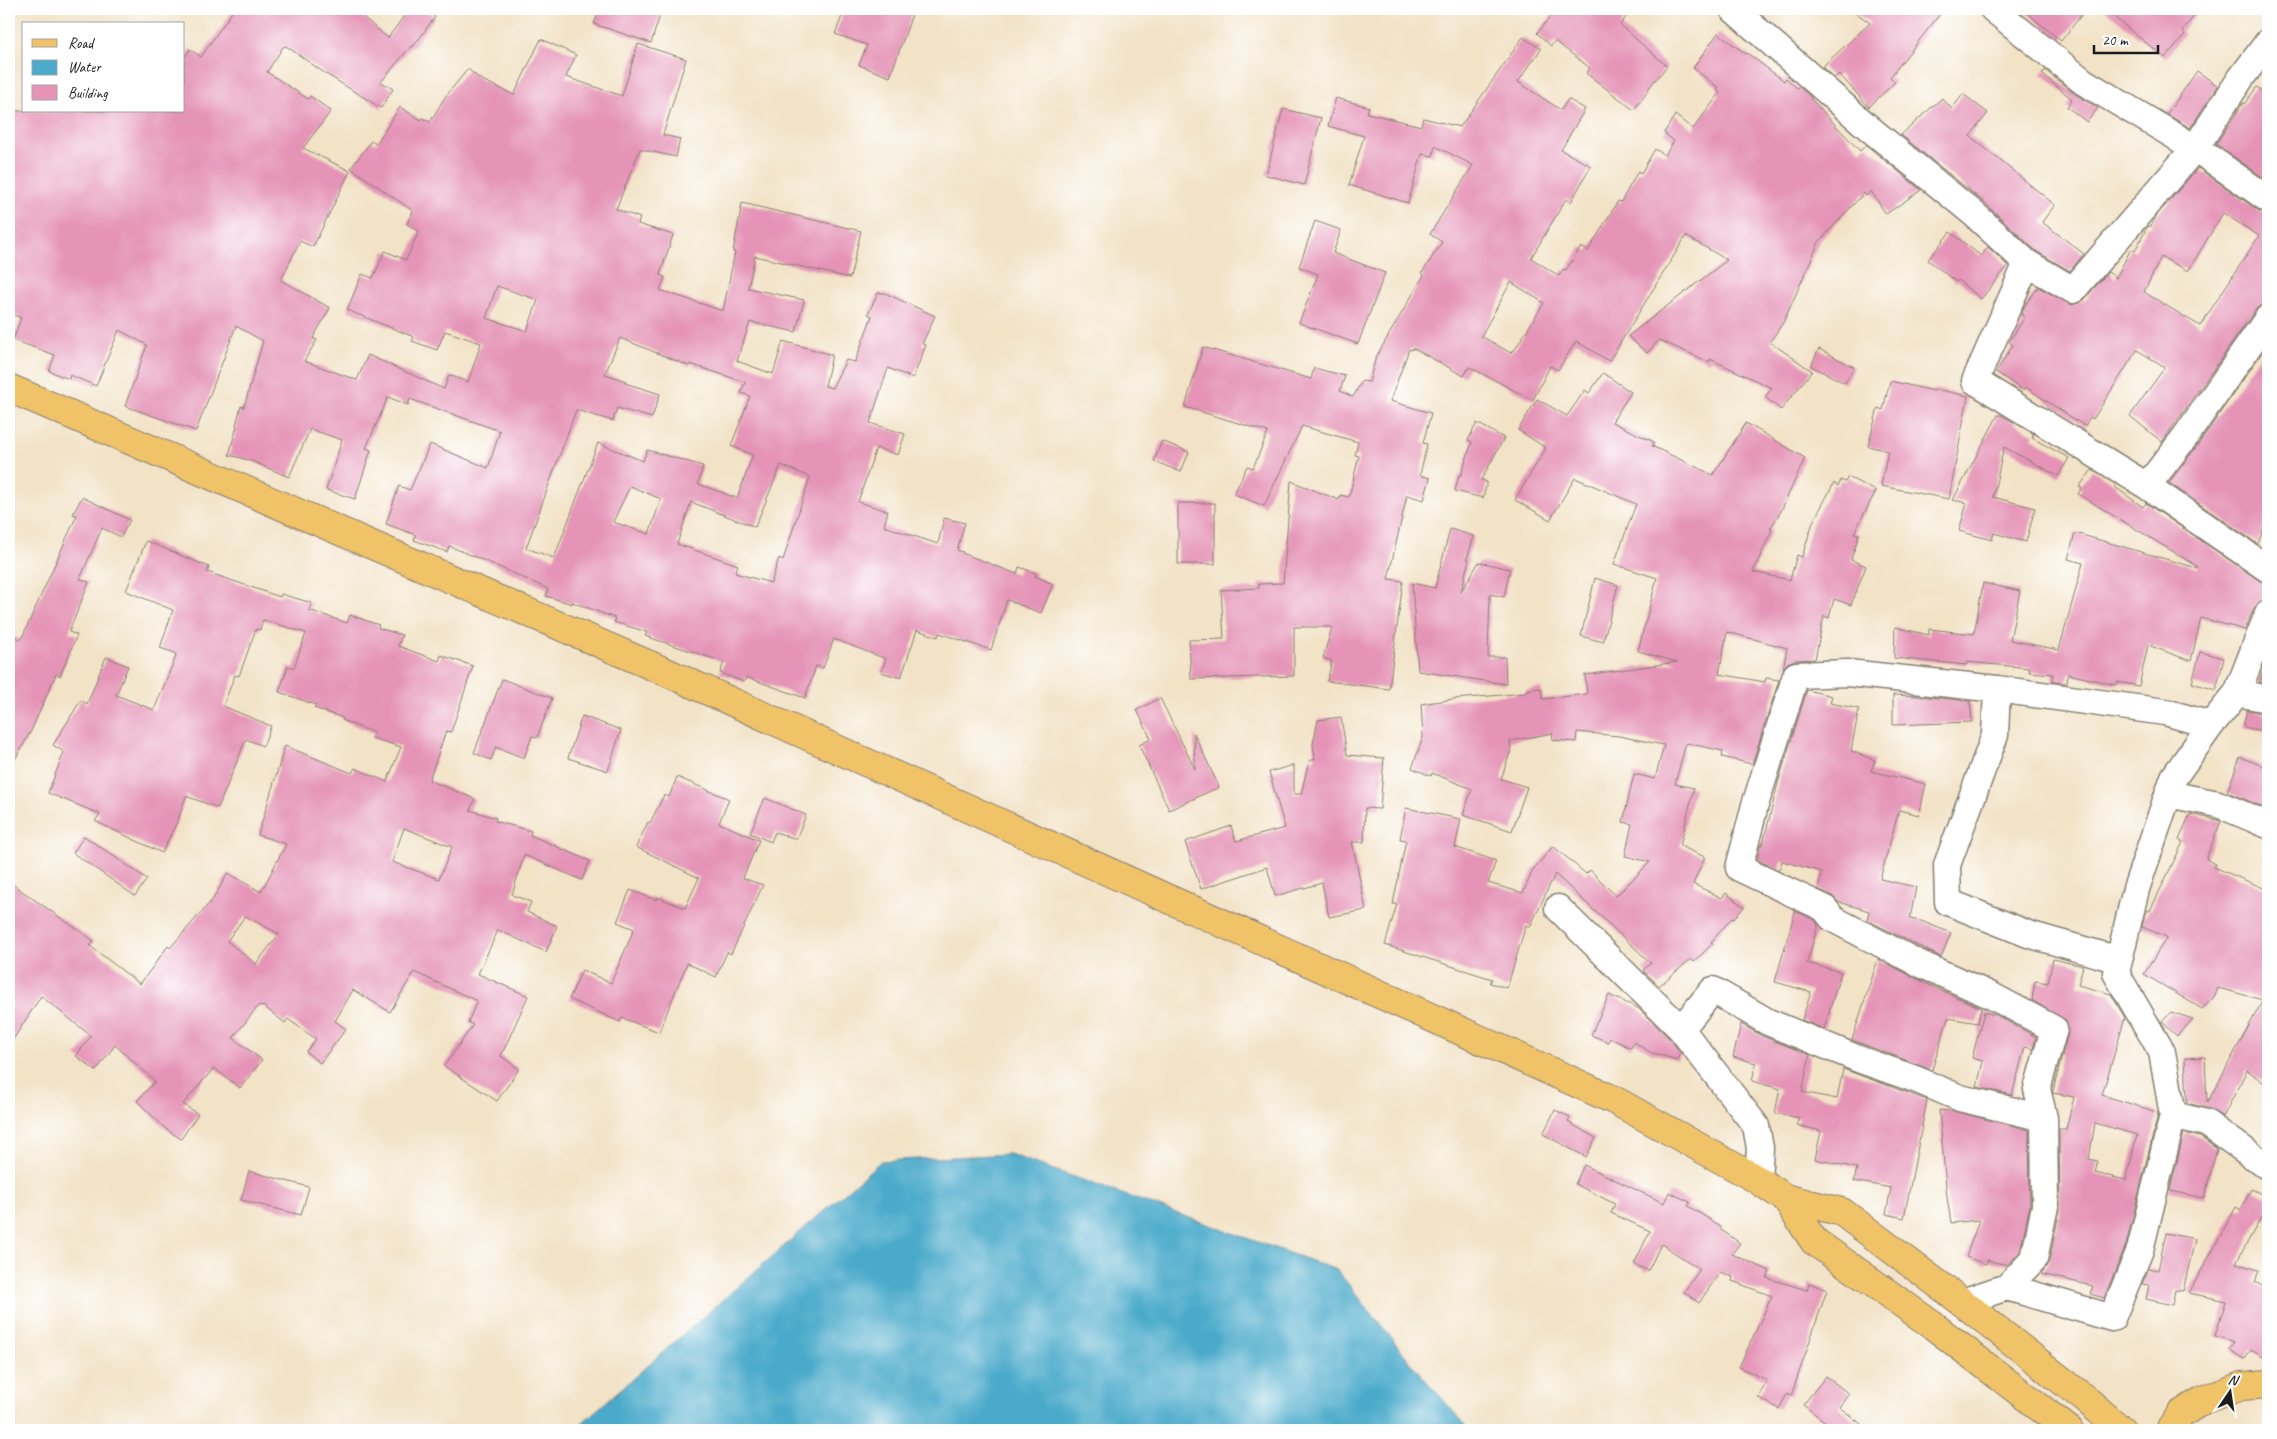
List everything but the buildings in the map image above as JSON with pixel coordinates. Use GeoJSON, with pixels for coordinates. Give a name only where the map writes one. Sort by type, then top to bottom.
{"type":"FeatureCollection","features":[{"type":"Feature","properties":{"kind":"main road"},"geometry":{"type":"LineString","coordinates":[[9,388],[666,672],[1614,1100],[1758,1180],[1785,1198],[1842,1212],[1962,1302],[2089,1402],[2121,1430]]}},
{"type":"Feature","properties":{"kind":"main road"},"geometry":{"type":"LineString","coordinates":[[1785,1198],[1814,1240],[1931,1324],[2069,1430]]}},
{"type":"Feature","properties":{"kind":"main road"},"geometry":{"type":"LineString","coordinates":[[2170,1430],[2181,1414],[2203,1400],[2242,1386],[2268,1384]]}},
{"type":"Feature","properties":{"kind":"main road"},"geometry":{"type":"LineString","coordinates":[[2190,1430],[2211,1416],[2251,1402],[2268,1402]]}},
{"type":"Feature","properties":{"kind":"street"},"geometry":{"type":"LineString","coordinates":[[1732,9],[1869,128],[1974,214],[2027,263],[2073,290],[2195,148],[2241,78],[2268,42]]}},
{"type":"Feature","properties":{"kind":"street"},"geometry":{"type":"LineString","coordinates":[[1993,9],[2084,82],[2195,148],[2268,199]]}},
{"type":"Feature","properties":{"kind":"street"},"geometry":{"type":"LineString","coordinates":[[2027,263],[1975,381],[2147,486],[2268,569]]}},
{"type":"Feature","properties":{"kind":"street"},"geometry":{"type":"LineString","coordinates":[[2147,486],[2185,437],[2268,318]]}},
{"type":"Feature","properties":{"kind":"street"},"geometry":{"type":"LineString","coordinates":[[2007,1288],[2112,1318],[2140,1250],[2174,1115],[2162,1052],[2116,973],[2136,888],[2174,778],[2211,725],[2237,693],[2268,614]]}},
{"type":"Feature","properties":{"kind":"street"},"geometry":{"type":"LineString","coordinates":[[1962,1302],[2007,1288],[2034,1259],[2045,1206],[2044,1118],[2037,1089],[2054,1029],[1992,996],[1916,962],[1833,920],[1824,908],[1739,868],[1755,805],[1796,675],[1848,673],[1997,689],[2165,712],[2211,725]]}},
{"type":"Feature","properties":{"kind":"street"},"geometry":{"type":"LineString","coordinates":[[1997,689],[1995,735],[1947,865],[1948,902],[2028,934],[2120,960]]}},
{"type":"Feature","properties":{"kind":"street"},"geometry":{"type":"LineString","coordinates":[[2237,693],[2268,699]]}},
{"type":"Feature","properties":{"kind":"street"},"geometry":{"type":"LineString","coordinates":[[2168,794],[2218,804],[2268,825]]}},
{"type":"Feature","properties":{"kind":"street"},"geometry":{"type":"LineString","coordinates":[[1558,908],[1681,1029],[1756,1126],[1760,1148],[1758,1180]]}},
{"type":"Feature","properties":{"kind":"street"},"geometry":{"type":"LineString","coordinates":[[1681,1029],[1714,990],[1768,1022],[1861,1060],[1915,1079],[1960,1098],[2044,1118]]}},
{"type":"Feature","properties":{"kind":"street"},"geometry":{"type":"LineString","coordinates":[[2174,1115],[2206,1123],[2268,1167]]}},
{"type":"Feature","properties":{"kind":"water"},"geometry":{"type":"Polygon","coordinates":[[[1009,1154],[1337,1270],[1421,1375],[1470,1430],[574,1430],[881,1161],[1009,1154]]]}}]}
